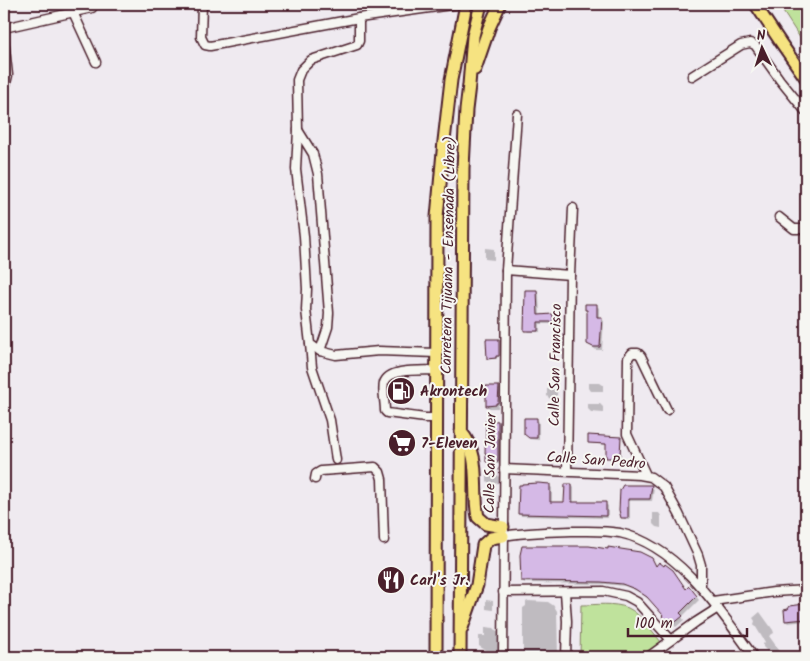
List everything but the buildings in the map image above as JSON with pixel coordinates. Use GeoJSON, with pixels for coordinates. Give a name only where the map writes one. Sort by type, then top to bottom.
{"type":"FeatureCollection","features":[{"type":"Feature","properties":{"kind":"highway","name":"Carretera Tijuana - Ensenada (Libre)"},"geometry":{"type":"LineString","coordinates":[[436,657],[437,224],[451,80],[466,4]]}},
{"type":"Feature","properties":{"kind":"highway","name":"Carretera Tijuana - Ensenada (Libre)"},"geometry":{"type":"LineString","coordinates":[[460,657],[463,168],[472,36],[481,4]]}},
{"type":"Feature","properties":{"kind":"highway"},"geometry":{"type":"LineString","coordinates":[[469,85],[500,4]]}},
{"type":"Feature","properties":{"kind":"highway"},"geometry":{"type":"LineString","coordinates":[[461,432],[471,447],[478,517],[486,524],[503,531]]}},
{"type":"Feature","properties":{"kind":"highway"},"geometry":{"type":"LineString","coordinates":[[460,634],[474,599],[483,545],[503,531]]}},
{"type":"Feature","properties":{"kind":"main road"},"geometry":{"type":"LineString","coordinates":[[755,4],[806,79]]}},
{"type":"Feature","properties":{"kind":"street"},"geometry":{"type":"LineString","coordinates":[[202,4],[201,37],[205,45],[210,46],[359,18],[458,4]]}},
{"type":"Feature","properties":{"kind":"street"},"geometry":{"type":"LineString","coordinates":[[4,28],[92,8]]}},
{"type":"Feature","properties":{"kind":"street"},"geometry":{"type":"LineString","coordinates":[[73,12],[96,62]]}},
{"type":"Feature","properties":{"kind":"street"},"geometry":{"type":"LineString","coordinates":[[336,460],[330,420],[312,367],[306,310],[306,262],[296,169],[298,130],[297,80],[301,70],[311,60],[357,45],[359,41],[359,18]]}},
{"type":"Feature","properties":{"kind":"street"},"geometry":{"type":"LineString","coordinates":[[4,40],[8,75],[4,92]]}},
{"type":"Feature","properties":{"kind":"street"},"geometry":{"type":"LineString","coordinates":[[692,76],[741,45],[755,44],[780,80],[806,112]]}},
{"type":"Feature","properties":{"kind":"street","name":"Calle San Javier"},"geometry":{"type":"LineString","coordinates":[[503,657],[506,270],[517,114]]}},
{"type":"Feature","properties":{"kind":"street"},"geometry":{"type":"LineString","coordinates":[[298,130],[313,154],[318,174],[329,313],[328,327],[320,352]]}},
{"type":"Feature","properties":{"kind":"street","name":"Calle San Francisco"},"geometry":{"type":"LineString","coordinates":[[568,471],[569,290],[573,208]]}},
{"type":"Feature","properties":{"kind":"street"},"geometry":{"type":"LineString","coordinates":[[779,217],[794,229],[806,229]]}},
{"type":"Feature","properties":{"kind":"street"},"geometry":{"type":"LineString","coordinates":[[506,270],[570,275]]}},
{"type":"Feature","properties":{"kind":"street"},"geometry":{"type":"LineString","coordinates":[[310,344],[320,352],[336,355],[379,351],[436,353]]}},
{"type":"Feature","properties":{"kind":"street"},"geometry":{"type":"LineString","coordinates":[[646,475],[627,434],[628,358],[632,353],[638,353],[641,356],[667,410]]}},
{"type":"Feature","properties":{"kind":"street"},"geometry":{"type":"LineString","coordinates":[[436,370],[394,373],[388,376],[384,384],[387,413],[436,418]]}},
{"type":"Feature","properties":{"kind":"street"},"geometry":{"type":"LineString","coordinates":[[315,479],[316,474],[320,471],[375,467],[380,472],[382,479],[384,540]]}},
{"type":"Feature","properties":{"kind":"street","name":"Calle San Pedro"},"geometry":{"type":"LineString","coordinates":[[504,469],[646,475],[661,484],[679,514],[701,565],[701,587]]}},
{"type":"Feature","properties":{"kind":"street"},"geometry":{"type":"LineString","coordinates":[[503,531],[607,531],[621,533],[655,548],[676,563],[701,587],[716,604],[752,657]]}},
{"type":"Feature","properties":{"kind":"street"},"geometry":{"type":"LineString","coordinates":[[648,657],[716,604],[774,592],[806,590]]}},
{"type":"Feature","properties":{"kind":"street"},"geometry":{"type":"LineString","coordinates":[[503,592],[603,591],[626,596],[637,602],[671,640]]}},
{"type":"Feature","properties":{"kind":"street"},"geometry":{"type":"LineString","coordinates":[[565,592],[567,621],[566,657]]}},
{"type":"Feature","properties":{"kind":"green space"},"geometry":{"type":"Polygon","coordinates":[[[778,4],[806,4],[806,47],[778,4]]]}},
{"type":"Feature","properties":{"kind":"green space"},"geometry":{"type":"Polygon","coordinates":[[[611,604],[628,608],[642,618],[661,642],[642,657],[580,657],[581,605],[611,604]]]}},
{"type":"Feature","properties":{"kind":"place","name":"Akrontech"},"geometry":{"type":"Point","coordinates":[401,391]}},
{"type":"Feature","properties":{"kind":"place","name":"7-Eleven"},"geometry":{"type":"Point","coordinates":[402,443]}},
{"type":"Feature","properties":{"kind":"place","name":"Carl's Jr."},"geometry":{"type":"Point","coordinates":[391,580]}}]}
